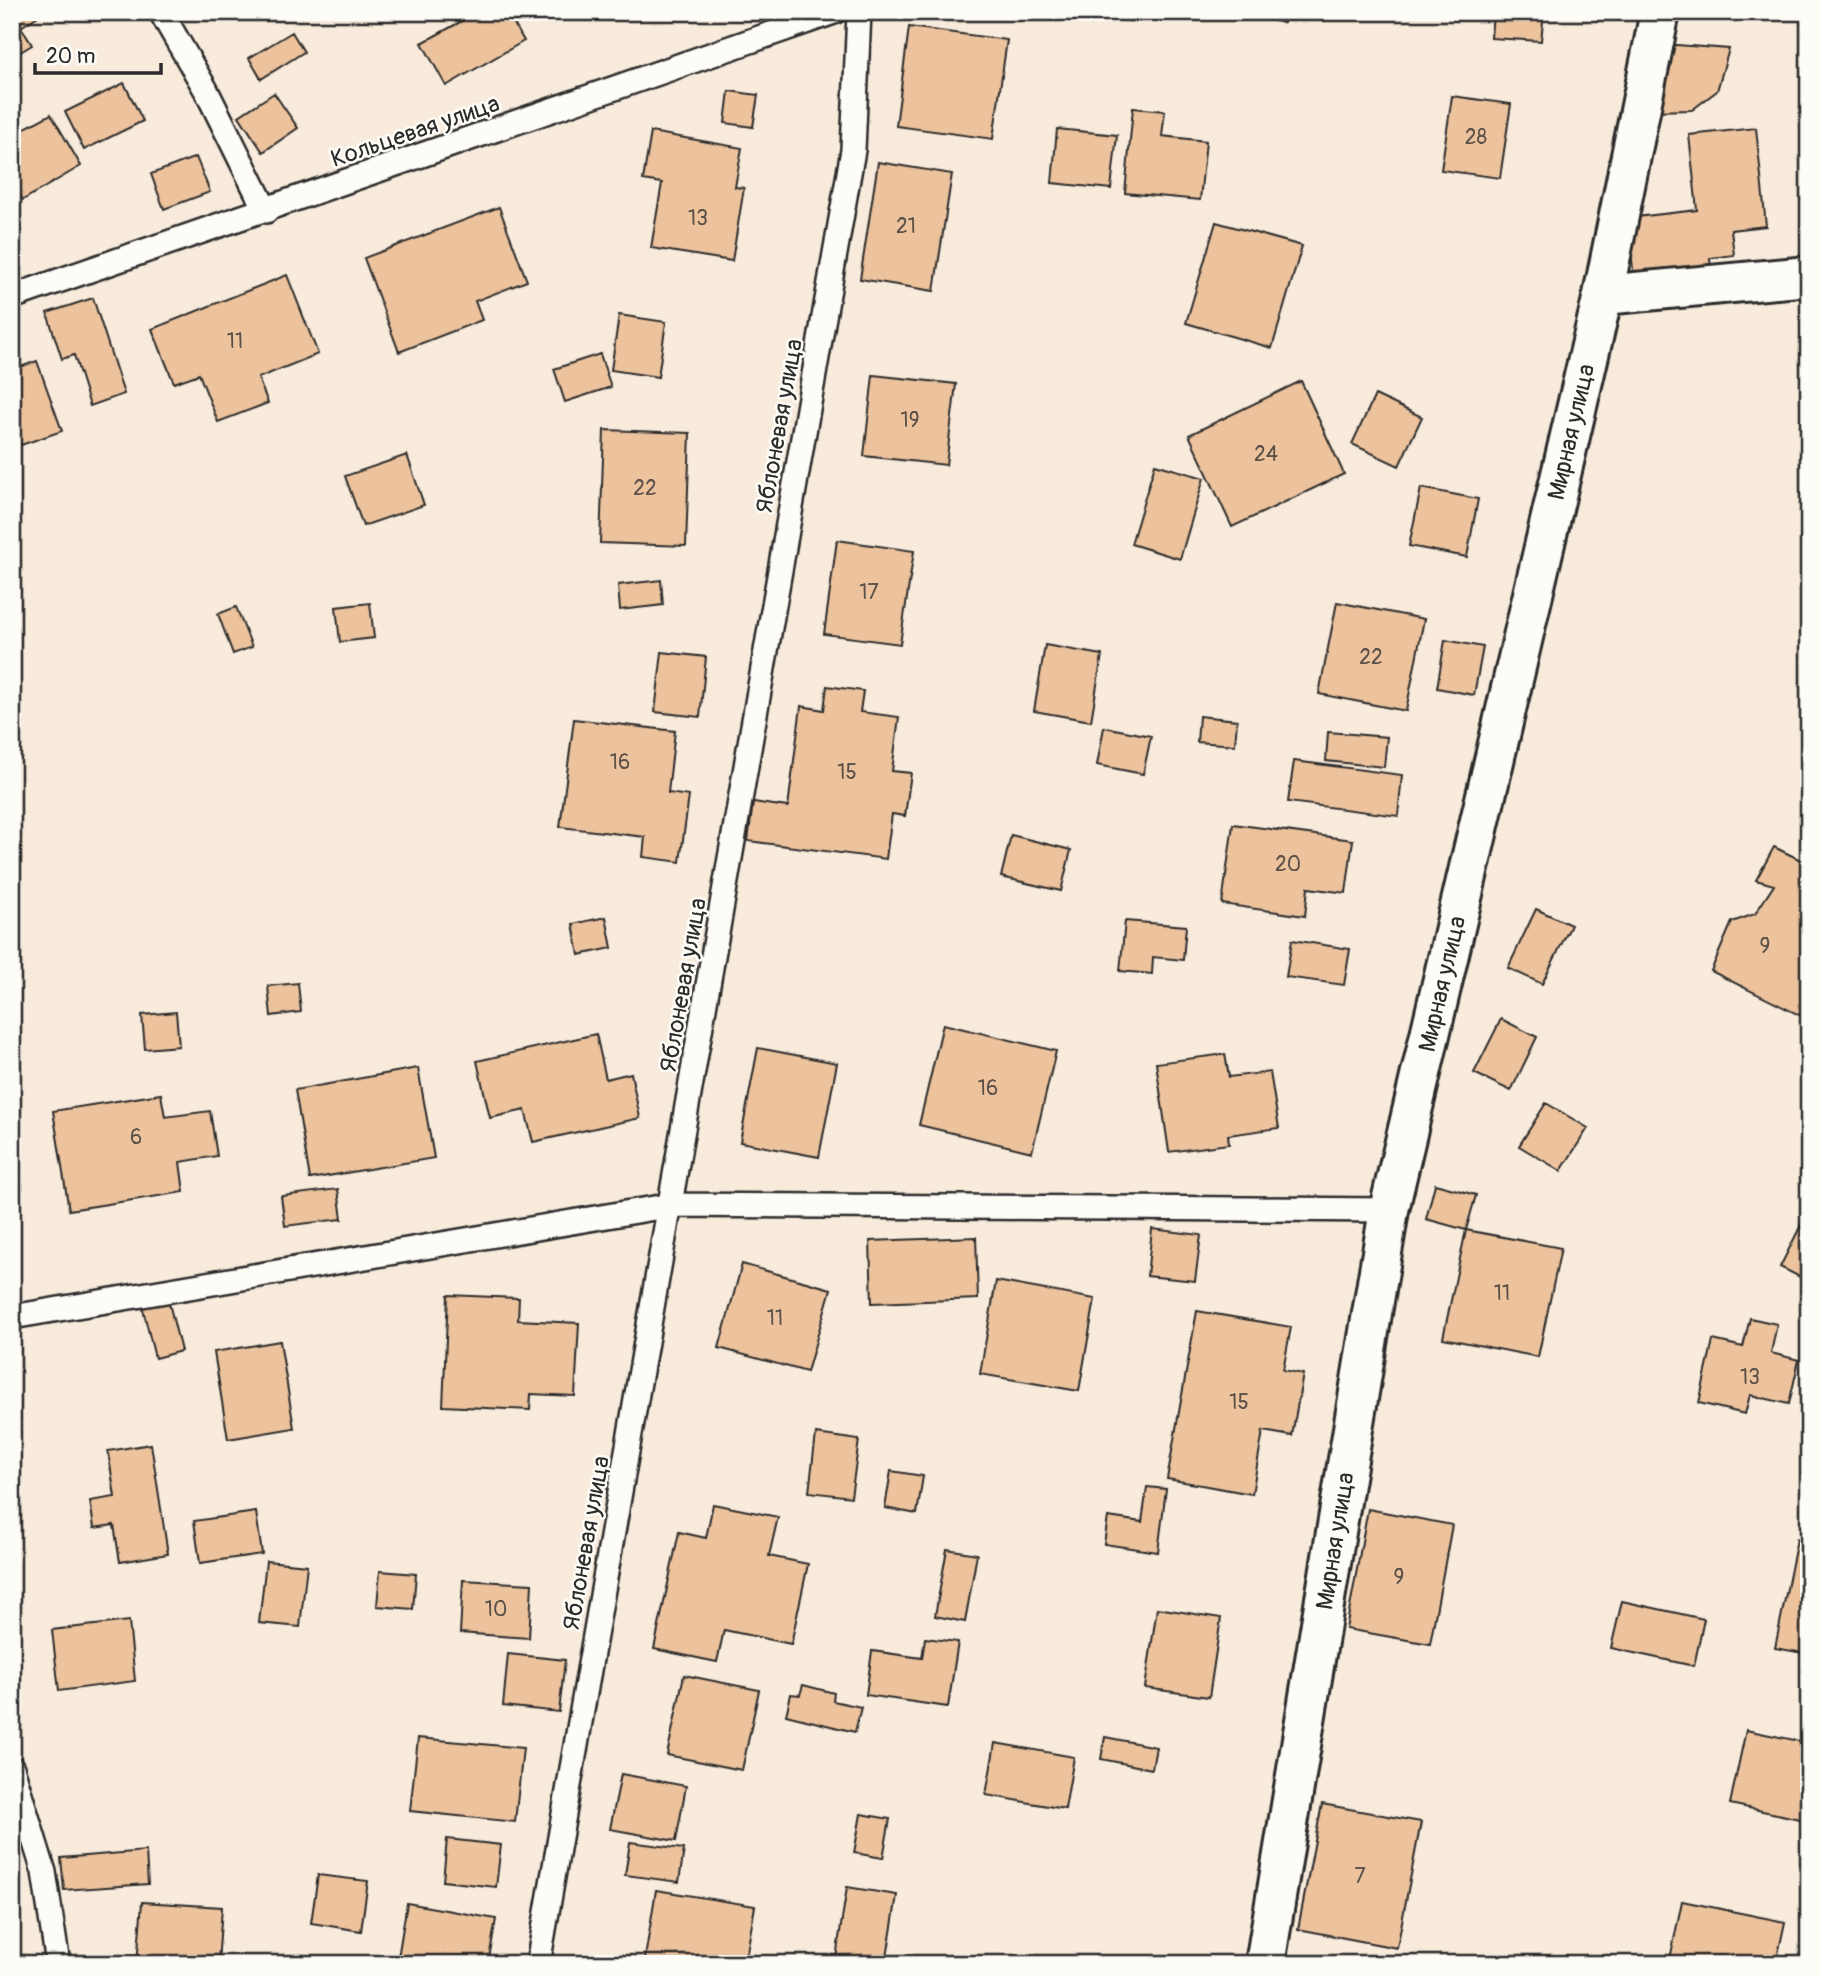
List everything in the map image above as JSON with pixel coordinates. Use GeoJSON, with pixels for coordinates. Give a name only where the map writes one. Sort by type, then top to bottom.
{"type":"FeatureCollection","features":[{"type":"Feature","properties":{"kind":"street","name":"Мирная улица"},"geometry":{"type":"LineString","coordinates":[[1265,1964],[1389,1210],[1603,295],[1660,12]]}},
{"type":"Feature","properties":{"kind":"street"},"geometry":{"type":"LineString","coordinates":[[1603,295],[1809,276]]}},
{"type":"Feature","properties":{"kind":"lane"},"geometry":{"type":"LineString","coordinates":[[161,12],[206,90],[265,211]]}},
{"type":"Feature","properties":{"kind":"lane","name":"Кольцевая улица"},"geometry":{"type":"LineString","coordinates":[[12,298],[834,12]]}},
{"type":"Feature","properties":{"kind":"lane","name":"Яблоневая улица"},"geometry":{"type":"LineString","coordinates":[[538,1964],[672,1205],[853,150],[859,12]]}},
{"type":"Feature","properties":{"kind":"lane"},"geometry":{"type":"LineString","coordinates":[[12,1317],[672,1205],[1389,1210]]}},
{"type":"Feature","properties":{"kind":"lane"},"geometry":{"type":"LineString","coordinates":[[12,1768],[44,1872],[58,1964]]}},
{"type":"Feature","properties":{"kind":"building"},"geometry":{"type":"Polygon","coordinates":[[[12,12],[44,12],[21,27],[32,45],[12,57],[12,12]]]}},
{"type":"Feature","properties":{"kind":"building"},"geometry":{"type":"Polygon","coordinates":[[[457,12],[507,12],[524,41],[446,86],[422,43],[462,21],[457,12]]]}},
{"type":"Feature","properties":{"kind":"building"},"geometry":{"type":"Polygon","coordinates":[[[1085,12],[1132,12],[1130,21],[1085,12]]]}},
{"type":"Feature","properties":{"kind":"building"},"geometry":{"type":"Polygon","coordinates":[[[1147,12],[1192,12],[1192,16],[1147,12]]]}},
{"type":"Feature","properties":{"kind":"building"},"geometry":{"type":"Polygon","coordinates":[[[1234,12],[1286,12],[1284,23],[1234,12]]]}},
{"type":"Feature","properties":{"kind":"building"},"geometry":{"type":"Polygon","coordinates":[[[1493,12],[1544,12],[1541,41],[1491,38],[1493,12]]]}},
{"type":"Feature","properties":{"kind":"building"},"geometry":{"type":"Polygon","coordinates":[[[909,27],[1007,40],[993,139],[896,126],[909,27]]]}},
{"type":"Feature","properties":{"kind":"building"},"geometry":{"type":"Polygon","coordinates":[[[292,32],[304,52],[261,79],[249,58],[292,32]]]}},
{"type":"Feature","properties":{"kind":"building"},"geometry":{"type":"Polygon","coordinates":[[[1663,44],[1729,49],[1717,91],[1692,110],[1651,111],[1663,44]]]}},
{"type":"Feature","properties":{"kind":"building"},"geometry":{"type":"Polygon","coordinates":[[[124,83],[143,121],[84,150],[65,112],[124,83]]]}},
{"type":"Feature","properties":{"kind":"building"},"geometry":{"type":"Polygon","coordinates":[[[729,91],[758,95],[753,127],[725,123],[729,91]]]}},
{"type":"Feature","properties":{"kind":"building"},"geometry":{"type":"Polygon","coordinates":[[[274,93],[298,128],[263,152],[239,116],[274,93]]]}},
{"type":"Feature","properties":{"kind":"building"},"geometry":{"type":"Polygon","coordinates":[[[1452,96],[1511,104],[1500,178],[1441,170],[1452,96]]]}},
{"type":"Feature","properties":{"kind":"building"},"geometry":{"type":"Polygon","coordinates":[[[1133,108],[1165,111],[1162,136],[1206,141],[1200,200],[1125,193],[1133,108]]]}},
{"type":"Feature","properties":{"kind":"building"},"geometry":{"type":"Polygon","coordinates":[[[51,114],[81,166],[23,200],[12,181],[12,135],[51,114]]]}},
{"type":"Feature","properties":{"kind":"building"},"geometry":{"type":"Polygon","coordinates":[[[1756,128],[1766,226],[1731,230],[1734,255],[1710,258],[1711,271],[1634,280],[1628,218],[1697,210],[1689,135],[1756,128]]]}},
{"type":"Feature","properties":{"kind":"building"},"geometry":{"type":"Polygon","coordinates":[[[1057,129],[1117,135],[1111,189],[1052,183],[1057,129]]]}},
{"type":"Feature","properties":{"kind":"building"},"geometry":{"type":"Polygon","coordinates":[[[651,132],[742,148],[735,187],[744,188],[732,261],[651,248],[662,183],[643,180],[651,132]]]}},
{"type":"Feature","properties":{"kind":"building"},"geometry":{"type":"Polygon","coordinates":[[[196,157],[210,192],[164,209],[151,174],[196,157]]]}},
{"type":"Feature","properties":{"kind":"building"},"geometry":{"type":"Polygon","coordinates":[[[878,162],[952,174],[934,291],[860,279],[878,162]]]}},
{"type":"Feature","properties":{"kind":"building"},"geometry":{"type":"Polygon","coordinates":[[[499,207],[527,281],[475,301],[482,320],[399,352],[364,258],[499,207]]]}},
{"type":"Feature","properties":{"kind":"building"},"geometry":{"type":"Polygon","coordinates":[[[1216,222],[1302,246],[1272,348],[1186,323],[1216,222]]]}},
{"type":"Feature","properties":{"kind":"building"},"geometry":{"type":"Polygon","coordinates":[[[287,275],[318,354],[258,378],[268,403],[218,422],[199,374],[174,383],[152,329],[287,275]]]}},
{"type":"Feature","properties":{"kind":"building"},"geometry":{"type":"Polygon","coordinates":[[[93,298],[124,394],[90,406],[74,355],[62,359],[47,313],[93,298]]]}},
{"type":"Feature","properties":{"kind":"building"},"geometry":{"type":"Polygon","coordinates":[[[619,315],[666,322],[658,377],[611,370],[619,315]]]}},
{"type":"Feature","properties":{"kind":"building"},"geometry":{"type":"Polygon","coordinates":[[[600,354],[611,387],[565,402],[554,369],[600,354]]]}},
{"type":"Feature","properties":{"kind":"building"},"geometry":{"type":"Polygon","coordinates":[[[37,361],[62,431],[12,448],[12,370],[37,361]]]}},
{"type":"Feature","properties":{"kind":"building"},"geometry":{"type":"Polygon","coordinates":[[[873,375],[956,384],[946,465],[864,456],[873,375]]]}},
{"type":"Feature","properties":{"kind":"building"},"geometry":{"type":"Polygon","coordinates":[[[1301,381],[1344,474],[1232,527],[1189,435],[1301,381]]]}},
{"type":"Feature","properties":{"kind":"building"},"geometry":{"type":"Polygon","coordinates":[[[1375,395],[1422,417],[1399,466],[1352,444],[1375,395]]]}},
{"type":"Feature","properties":{"kind":"building"},"geometry":{"type":"Polygon","coordinates":[[[604,430],[690,433],[686,546],[600,543],[604,430]]]}},
{"type":"Feature","properties":{"kind":"building"},"geometry":{"type":"Polygon","coordinates":[[[407,455],[424,505],[363,526],[345,476],[407,455]]]}},
{"type":"Feature","properties":{"kind":"building"},"geometry":{"type":"Polygon","coordinates":[[[1155,464],[1204,478],[1180,559],[1131,544],[1155,464]]]}},
{"type":"Feature","properties":{"kind":"building"},"geometry":{"type":"Polygon","coordinates":[[[1421,488],[1478,499],[1467,557],[1409,546],[1421,488]]]}},
{"type":"Feature","properties":{"kind":"building"},"geometry":{"type":"Polygon","coordinates":[[[837,540],[914,551],[900,644],[824,634],[837,540]]]}},
{"type":"Feature","properties":{"kind":"building"},"geometry":{"type":"Polygon","coordinates":[[[661,580],[663,605],[620,610],[618,585],[661,580]]]}},
{"type":"Feature","properties":{"kind":"building"},"geometry":{"type":"Polygon","coordinates":[[[1337,602],[1424,619],[1406,711],[1319,694],[1337,602]]]}},
{"type":"Feature","properties":{"kind":"building"},"geometry":{"type":"Polygon","coordinates":[[[370,603],[374,638],[340,642],[336,607],[370,603]]]}},
{"type":"Feature","properties":{"kind":"building"},"geometry":{"type":"Polygon","coordinates":[[[236,607],[252,647],[233,654],[218,614],[236,607]]]}},
{"type":"Feature","properties":{"kind":"building"},"geometry":{"type":"Polygon","coordinates":[[[1445,640],[1483,647],[1474,695],[1437,688],[1445,640]]]}},
{"type":"Feature","properties":{"kind":"building"},"geometry":{"type":"Polygon","coordinates":[[[1045,645],[1102,655],[1091,721],[1034,711],[1045,645]]]}},
{"type":"Feature","properties":{"kind":"building"},"geometry":{"type":"Polygon","coordinates":[[[662,652],[706,657],[700,717],[655,712],[662,652]]]}},
{"type":"Feature","properties":{"kind":"building"},"geometry":{"type":"Polygon","coordinates":[[[827,686],[863,691],[860,712],[899,717],[892,771],[911,773],[905,816],[892,814],[886,859],[748,841],[753,802],[788,807],[801,706],[824,710],[827,686]]]}},
{"type":"Feature","properties":{"kind":"building"},"geometry":{"type":"Polygon","coordinates":[[[1199,716],[1237,720],[1235,745],[1197,742],[1199,716]]]}},
{"type":"Feature","properties":{"kind":"building"},"geometry":{"type":"Polygon","coordinates":[[[574,719],[675,731],[668,793],[689,796],[680,862],[643,857],[645,837],[560,827],[574,719]]]}},
{"type":"Feature","properties":{"kind":"building"},"geometry":{"type":"Polygon","coordinates":[[[1104,727],[1151,736],[1143,774],[1097,765],[1104,727]]]}},
{"type":"Feature","properties":{"kind":"building"},"geometry":{"type":"Polygon","coordinates":[[[1328,732],[1387,737],[1384,767],[1326,761],[1328,732]]]}},
{"type":"Feature","properties":{"kind":"building"},"geometry":{"type":"Polygon","coordinates":[[[1294,761],[1402,775],[1398,816],[1288,802],[1294,761]]]}},
{"type":"Feature","properties":{"kind":"building"},"geometry":{"type":"Polygon","coordinates":[[[1233,824],[1353,840],[1346,893],[1308,888],[1305,916],[1222,904],[1233,824]]]}},
{"type":"Feature","properties":{"kind":"building"},"geometry":{"type":"Polygon","coordinates":[[[1011,835],[1071,850],[1061,891],[1001,877],[1011,835]]]}},
{"type":"Feature","properties":{"kind":"building"},"geometry":{"type":"Polygon","coordinates":[[[1774,847],[1809,864],[1809,1020],[1711,971],[1732,922],[1755,914],[1774,885],[1756,880],[1774,847]]]}},
{"type":"Feature","properties":{"kind":"building"},"geometry":{"type":"Polygon","coordinates":[[[1536,909],[1571,925],[1542,984],[1508,968],[1536,909]]]}},
{"type":"Feature","properties":{"kind":"building"},"geometry":{"type":"Polygon","coordinates":[[[606,917],[612,948],[579,955],[573,924],[606,917]]]}},
{"type":"Feature","properties":{"kind":"building"},"geometry":{"type":"Polygon","coordinates":[[[1125,921],[1186,926],[1183,960],[1153,957],[1152,974],[1120,971],[1125,921]]]}},
{"type":"Feature","properties":{"kind":"building"},"geometry":{"type":"Polygon","coordinates":[[[1292,940],[1350,949],[1344,985],[1286,977],[1292,940]]]}},
{"type":"Feature","properties":{"kind":"building"},"geometry":{"type":"Polygon","coordinates":[[[298,983],[301,1012],[271,1016],[268,986],[298,983]]]}},
{"type":"Feature","properties":{"kind":"building"},"geometry":{"type":"Polygon","coordinates":[[[176,1012],[179,1046],[145,1049],[142,1015],[176,1012]]]}},
{"type":"Feature","properties":{"kind":"building"},"geometry":{"type":"Polygon","coordinates":[[[1501,1019],[1537,1037],[1511,1091],[1474,1073],[1501,1019]]]}},
{"type":"Feature","properties":{"kind":"building"},"geometry":{"type":"Polygon","coordinates":[[[943,1024],[1056,1051],[1032,1152],[919,1125],[943,1024]]]}},
{"type":"Feature","properties":{"kind":"building"},"geometry":{"type":"Polygon","coordinates":[[[596,1034],[606,1079],[631,1073],[640,1118],[533,1142],[525,1110],[490,1118],[477,1061],[596,1034]]]}},
{"type":"Feature","properties":{"kind":"building"},"geometry":{"type":"Polygon","coordinates":[[[758,1048],[837,1063],[819,1157],[740,1142],[758,1048]]]}},
{"type":"Feature","properties":{"kind":"building"},"geometry":{"type":"Polygon","coordinates":[[[1225,1054],[1229,1077],[1270,1072],[1279,1128],[1228,1135],[1229,1144],[1169,1152],[1156,1063],[1225,1054]]]}},
{"type":"Feature","properties":{"kind":"building"},"geometry":{"type":"Polygon","coordinates":[[[418,1068],[434,1158],[310,1179],[295,1090],[418,1068]]]}},
{"type":"Feature","properties":{"kind":"building"},"geometry":{"type":"Polygon","coordinates":[[[161,1094],[165,1117],[210,1111],[217,1156],[180,1162],[184,1192],[69,1210],[53,1111],[161,1094]]]}},
{"type":"Feature","properties":{"kind":"building"},"geometry":{"type":"Polygon","coordinates":[[[1546,1103],[1588,1128],[1561,1171],[1519,1146],[1546,1103]]]}},
{"type":"Feature","properties":{"kind":"building"},"geometry":{"type":"Polygon","coordinates":[[[15,1141],[22,1188],[12,1189],[12,1142],[15,1141]]]}},
{"type":"Feature","properties":{"kind":"building"},"geometry":{"type":"Polygon","coordinates":[[[1435,1184],[1476,1195],[1466,1230],[1426,1219],[1435,1184]]]}},
{"type":"Feature","properties":{"kind":"building"},"geometry":{"type":"Polygon","coordinates":[[[338,1189],[342,1219],[285,1226],[281,1196],[338,1189]]]}},
{"type":"Feature","properties":{"kind":"building"},"geometry":{"type":"Polygon","coordinates":[[[1807,1213],[1809,1265],[1802,1278],[1780,1267],[1807,1213]]]}},
{"type":"Feature","properties":{"kind":"building"},"geometry":{"type":"Polygon","coordinates":[[[1152,1229],[1201,1235],[1195,1281],[1147,1276],[1152,1229]]]}},
{"type":"Feature","properties":{"kind":"building"},"geometry":{"type":"Polygon","coordinates":[[[1466,1230],[1561,1248],[1538,1357],[1443,1338],[1466,1230]]]}},
{"type":"Feature","properties":{"kind":"building"},"geometry":{"type":"Polygon","coordinates":[[[976,1237],[978,1299],[872,1303],[870,1241],[976,1237]]]}},
{"type":"Feature","properties":{"kind":"building"},"geometry":{"type":"Polygon","coordinates":[[[742,1264],[831,1289],[807,1372],[719,1348],[742,1264]]]}},
{"type":"Feature","properties":{"kind":"building"},"geometry":{"type":"Polygon","coordinates":[[[996,1281],[1095,1299],[1079,1391],[980,1374],[996,1281]]]}},
{"type":"Feature","properties":{"kind":"building"},"geometry":{"type":"Polygon","coordinates":[[[448,1295],[519,1298],[518,1320],[579,1323],[575,1396],[531,1394],[530,1410],[443,1406],[448,1295]]]}},
{"type":"Feature","properties":{"kind":"building"},"geometry":{"type":"Polygon","coordinates":[[[168,1299],[181,1351],[155,1358],[142,1305],[168,1299]]]}},
{"type":"Feature","properties":{"kind":"building"},"geometry":{"type":"Polygon","coordinates":[[[1197,1311],[1291,1327],[1283,1370],[1303,1374],[1292,1436],[1263,1431],[1252,1494],[1167,1479],[1197,1311]]]}},
{"type":"Feature","properties":{"kind":"building"},"geometry":{"type":"Polygon","coordinates":[[[1750,1318],[1777,1324],[1771,1353],[1799,1360],[1789,1404],[1750,1395],[1745,1414],[1699,1403],[1713,1340],[1743,1347],[1750,1318]]]}},
{"type":"Feature","properties":{"kind":"building"},"geometry":{"type":"Polygon","coordinates":[[[280,1341],[294,1428],[228,1439],[214,1352],[280,1341]]]}},
{"type":"Feature","properties":{"kind":"building"},"geometry":{"type":"Polygon","coordinates":[[[816,1434],[859,1440],[851,1497],[809,1492],[816,1434]]]}},
{"type":"Feature","properties":{"kind":"building"},"geometry":{"type":"Polygon","coordinates":[[[151,1444],[168,1554],[120,1562],[114,1525],[94,1528],[90,1501],[115,1497],[108,1451],[151,1444]]]}},
{"type":"Feature","properties":{"kind":"building"},"geometry":{"type":"Polygon","coordinates":[[[891,1471],[923,1476],[917,1514],[885,1508],[891,1471]]]}},
{"type":"Feature","properties":{"kind":"building"},"geometry":{"type":"Polygon","coordinates":[[[1147,1487],[1166,1489],[1158,1552],[1104,1544],[1108,1517],[1142,1522],[1147,1487]]]}},
{"type":"Feature","properties":{"kind":"building"},"geometry":{"type":"Polygon","coordinates":[[[713,1504],[778,1517],[769,1556],[808,1564],[791,1644],[724,1630],[717,1662],[654,1649],[679,1532],[706,1538],[713,1504]]]}},
{"type":"Feature","properties":{"kind":"building"},"geometry":{"type":"Polygon","coordinates":[[[1368,1509],[1452,1525],[1430,1644],[1346,1629],[1368,1509]]]}},
{"type":"Feature","properties":{"kind":"building"},"geometry":{"type":"Polygon","coordinates":[[[256,1512],[262,1554],[200,1563],[194,1521],[256,1512]]]}},
{"type":"Feature","properties":{"kind":"building"},"geometry":{"type":"Polygon","coordinates":[[[1797,1539],[1809,1542],[1809,1654],[1775,1648],[1797,1539]]]}},
{"type":"Feature","properties":{"kind":"building"},"geometry":{"type":"Polygon","coordinates":[[[947,1549],[977,1554],[965,1622],[935,1616],[947,1549]]]}},
{"type":"Feature","properties":{"kind":"building"},"geometry":{"type":"Polygon","coordinates":[[[266,1561],[307,1565],[300,1627],[259,1623],[266,1561]]]}},
{"type":"Feature","properties":{"kind":"building"},"geometry":{"type":"Polygon","coordinates":[[[380,1571],[416,1574],[413,1609],[377,1606],[380,1571]]]}},
{"type":"Feature","properties":{"kind":"building"},"geometry":{"type":"Polygon","coordinates":[[[463,1580],[532,1584],[529,1638],[460,1633],[463,1580]]]}},
{"type":"Feature","properties":{"kind":"building"},"geometry":{"type":"Polygon","coordinates":[[[1622,1601],[1704,1619],[1694,1666],[1611,1648],[1622,1601]]]}},
{"type":"Feature","properties":{"kind":"building"},"geometry":{"type":"Polygon","coordinates":[[[1157,1608],[1221,1618],[1209,1697],[1145,1688],[1157,1608]]]}},
{"type":"Feature","properties":{"kind":"building"},"geometry":{"type":"Polygon","coordinates":[[[129,1621],[135,1681],[59,1691],[52,1630],[129,1621]]]}},
{"type":"Feature","properties":{"kind":"building"},"geometry":{"type":"Polygon","coordinates":[[[925,1638],[958,1642],[948,1707],[866,1695],[872,1651],[922,1658],[925,1638]]]}},
{"type":"Feature","properties":{"kind":"building"},"geometry":{"type":"Polygon","coordinates":[[[508,1654],[565,1660],[559,1712],[503,1706],[508,1654]]]}},
{"type":"Feature","properties":{"kind":"building"},"geometry":{"type":"Polygon","coordinates":[[[684,1675],[759,1690],[742,1770],[667,1755],[684,1675]]]}},
{"type":"Feature","properties":{"kind":"building"},"geometry":{"type":"Polygon","coordinates":[[[803,1685],[834,1693],[833,1701],[861,1707],[855,1732],[786,1715],[791,1694],[800,1695],[803,1685]]]}},
{"type":"Feature","properties":{"kind":"building"},"geometry":{"type":"Polygon","coordinates":[[[1746,1730],[1809,1743],[1809,1821],[1730,1804],[1746,1730]]]}},
{"type":"Feature","properties":{"kind":"building"},"geometry":{"type":"Polygon","coordinates":[[[1105,1737],[1156,1747],[1152,1769],[1101,1759],[1105,1737]]]}},
{"type":"Feature","properties":{"kind":"building"},"geometry":{"type":"Polygon","coordinates":[[[418,1738],[523,1748],[515,1822],[410,1811],[418,1738]]]}},
{"type":"Feature","properties":{"kind":"building"},"geometry":{"type":"Polygon","coordinates":[[[995,1743],[1074,1757],[1065,1809],[986,1795],[995,1743]]]}},
{"type":"Feature","properties":{"kind":"building"},"geometry":{"type":"Polygon","coordinates":[[[621,1774],[686,1786],[676,1841],[610,1829],[621,1774]]]}},
{"type":"Feature","properties":{"kind":"building"},"geometry":{"type":"Polygon","coordinates":[[[1322,1804],[1421,1822],[1397,1948],[1298,1929],[1322,1804]]]}},
{"type":"Feature","properties":{"kind":"building"},"geometry":{"type":"Polygon","coordinates":[[[861,1814],[890,1819],[883,1858],[854,1853],[861,1814]]]}},
{"type":"Feature","properties":{"kind":"building"},"geometry":{"type":"Polygon","coordinates":[[[447,1839],[501,1845],[496,1887],[443,1881],[447,1839]]]}},
{"type":"Feature","properties":{"kind":"building"},"geometry":{"type":"Polygon","coordinates":[[[630,1842],[684,1849],[679,1882],[625,1875],[630,1842]]]}},
{"type":"Feature","properties":{"kind":"building"},"geometry":{"type":"Polygon","coordinates":[[[146,1851],[148,1884],[64,1890],[61,1858],[146,1851]]]}},
{"type":"Feature","properties":{"kind":"building"},"geometry":{"type":"Polygon","coordinates":[[[318,1875],[368,1881],[361,1931],[311,1923],[318,1875]]]}},
{"type":"Feature","properties":{"kind":"building"},"geometry":{"type":"Polygon","coordinates":[[[847,1887],[897,1895],[886,1964],[835,1964],[847,1887]]]}},
{"type":"Feature","properties":{"kind":"building"},"geometry":{"type":"Polygon","coordinates":[[[656,1890],[755,1906],[745,1964],[644,1964],[656,1890]]]}},
{"type":"Feature","properties":{"kind":"building"},"geometry":{"type":"Polygon","coordinates":[[[1682,1901],[1785,1922],[1776,1964],[1669,1964],[1682,1901]]]}},
{"type":"Feature","properties":{"kind":"building"},"geometry":{"type":"Polygon","coordinates":[[[142,1902],[222,1907],[218,1964],[137,1964],[142,1902]]]}},
{"type":"Feature","properties":{"kind":"building"},"geometry":{"type":"Polygon","coordinates":[[[407,1903],[496,1919],[488,1964],[397,1964],[407,1903]]]}}]}
